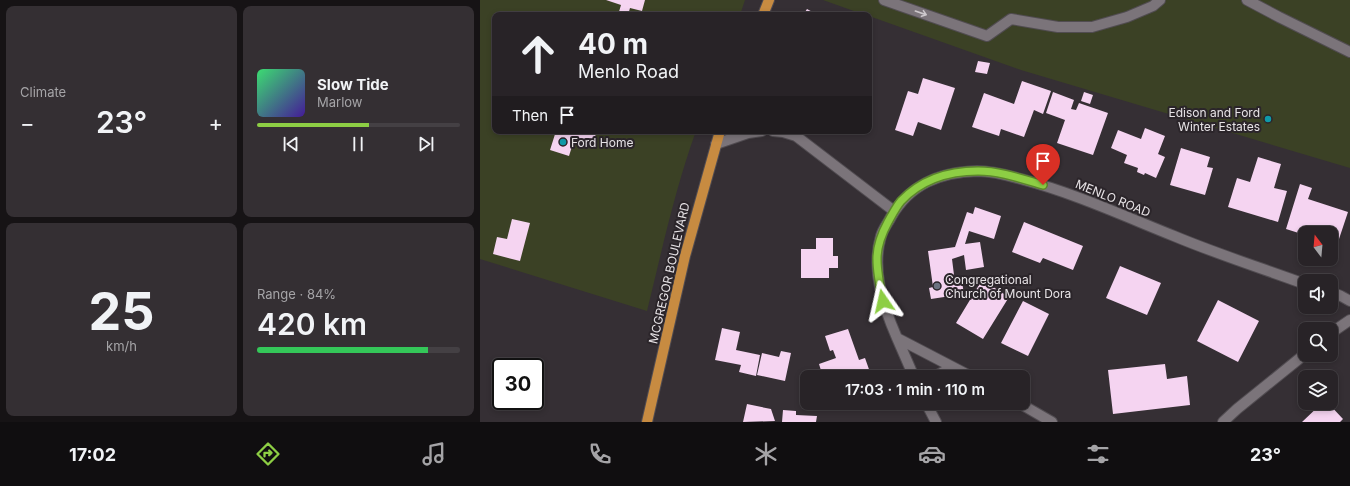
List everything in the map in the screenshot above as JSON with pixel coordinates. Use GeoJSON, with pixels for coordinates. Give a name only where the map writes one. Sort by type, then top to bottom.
{"type":"FeatureCollection","features":[{"type":"Feature","properties":{"kind":"main road"},"geometry":{"type":"LineString","coordinates":[[765,12],[769,0]]}},
{"type":"Feature","properties":{"kind":"main road","name":"MCGREGOR BOULEVARD"},"geometry":{"type":"LineString","coordinates":[[647,422],[685,256],[719,134]]}},
{"type":"Feature","properties":{"kind":"street"},"geometry":{"type":"LineString","coordinates":[[884,0],[987,36],[1011,19],[1058,27],[1092,27],[1127,17],[1153,6],[1160,0]]}},
{"type":"Feature","properties":{"kind":"street"},"geometry":{"type":"LineString","coordinates":[[1247,0],[1350,52]]}},
{"type":"Feature","properties":{"kind":"street"},"geometry":{"type":"LineString","coordinates":[[716,144],[745,134]]}},
{"type":"Feature","properties":{"kind":"street"},"geometry":{"type":"LineString","coordinates":[[795,134],[894,211]]}},
{"type":"Feature","properties":{"kind":"street","name":"MENLO ROAD"},"geometry":{"type":"LineString","coordinates":[[911,370],[896,338],[883,301],[878,277],[877,258],[881,234],[900,202],[913,190],[927,181],[944,175],[978,171],[995,172],[1050,187],[1209,250],[1298,282]]}},
{"type":"Feature","properties":{"kind":"street"},"geometry":{"type":"LineString","coordinates":[[1338,295],[1350,301]]}},
{"type":"Feature","properties":{"kind":"street"},"geometry":{"type":"LineString","coordinates":[[1338,328],[1350,320]]}},
{"type":"Feature","properties":{"kind":"street"},"geometry":{"type":"LineString","coordinates":[[896,338],[958,370]]}},
{"type":"Feature","properties":{"kind":"street"},"geometry":{"type":"LineString","coordinates":[[1223,422],[1298,360]]}},
{"type":"Feature","properties":{"kind":"street"},"geometry":{"type":"LineString","coordinates":[[947,370],[952,367]]}},
{"type":"Feature","properties":{"kind":"street"},"geometry":{"type":"LineString","coordinates":[[1030,409],[1052,422]]}},
{"type":"Feature","properties":{"kind":"street"},"geometry":{"type":"LineString","coordinates":[[930,410],[936,422]]}},
{"type":"Feature","properties":{"kind":"green space"},"geometry":{"type":"Polygon","coordinates":[[[480,0],[745,0],[741,12],[492,12],[492,134],[695,134],[675,197],[647,311],[480,259],[480,0]]]}},
{"type":"Feature","properties":{"kind":"green space","name":"Edison and Ford Winter Estates"},"geometry":{"type":"Polygon","coordinates":[[[823,0],[1350,0],[1350,168],[1021,70],[872,17],[872,12],[857,12],[823,0]]]}},
{"type":"Feature","properties":{"kind":"building"},"geometry":{"type":"Polygon","coordinates":[[[606,0],[645,0],[642,11],[630,8],[629,12],[619,12],[621,5],[606,0]]]}},
{"type":"Feature","properties":{"kind":"building"},"geometry":{"type":"Polygon","coordinates":[[[807,9],[812,12],[805,12],[807,9]]]}},
{"type":"Feature","properties":{"kind":"building"},"geometry":{"type":"Polygon","coordinates":[[[978,61],[990,63],[987,74],[975,72],[978,61]]]}},
{"type":"Feature","properties":{"kind":"building"},"geometry":{"type":"Polygon","coordinates":[[[923,78],[955,88],[941,130],[918,122],[913,136],[895,130],[908,91],[918,94],[923,78]]]}},
{"type":"Feature","properties":{"kind":"building"},"geometry":{"type":"Polygon","coordinates":[[[1022,81],[1051,91],[1043,114],[1034,110],[1024,137],[1001,129],[999,136],[972,127],[984,93],[1014,104],[1022,81]]]}},
{"type":"Feature","properties":{"kind":"building"},"geometry":{"type":"Polygon","coordinates":[[[1053,92],[1074,100],[1071,109],[1076,110],[1079,103],[1108,113],[1093,155],[1057,143],[1065,120],[1046,113],[1053,92]]]}},
{"type":"Feature","properties":{"kind":"building"},"geometry":{"type":"Polygon","coordinates":[[[1084,92],[1093,95],[1090,104],[1081,101],[1084,92]]]}},
{"type":"Feature","properties":{"kind":"building"},"geometry":{"type":"Polygon","coordinates":[[[1145,128],[1165,136],[1158,154],[1165,157],[1156,178],[1145,173],[1144,175],[1137,172],[1138,168],[1124,163],[1127,155],[1111,148],[1118,130],[1141,139],[1145,128]]]}},
{"type":"Feature","properties":{"kind":"building","name":"Ford Home"},"geometry":{"type":"Polygon","coordinates":[[[555,134],[596,134],[592,145],[574,140],[569,156],[550,150],[555,134]]]}},
{"type":"Feature","properties":{"kind":"building"},"geometry":{"type":"Polygon","coordinates":[[[1181,148],[1210,157],[1207,167],[1213,168],[1205,195],[1170,185],[1181,148]]]}},
{"type":"Feature","properties":{"kind":"building"},"geometry":{"type":"Polygon","coordinates":[[[1258,157],[1281,164],[1274,188],[1287,191],[1278,222],[1228,207],[1237,178],[1250,182],[1258,157]]]}},
{"type":"Feature","properties":{"kind":"building"},"geometry":{"type":"Polygon","coordinates":[[[1300,184],[1312,188],[1308,199],[1348,212],[1338,242],[1338,226],[1298,226],[1298,233],[1286,229],[1300,184]]]}},
{"type":"Feature","properties":{"kind":"building"},"geometry":{"type":"Polygon","coordinates":[[[975,207],[1001,216],[994,239],[969,231],[965,244],[980,242],[984,267],[966,270],[964,255],[952,259],[955,283],[962,282],[964,294],[931,299],[929,288],[933,287],[928,251],[955,247],[967,212],[973,214],[975,207]]]}},
{"type":"Feature","properties":{"kind":"building"},"geometry":{"type":"Polygon","coordinates":[[[512,219],[530,223],[520,261],[493,254],[497,237],[507,239],[512,219]]]}},
{"type":"Feature","properties":{"kind":"building"},"geometry":{"type":"Polygon","coordinates":[[[1024,222],[1083,246],[1073,270],[1043,258],[1040,263],[1012,252],[1024,222]]]}},
{"type":"Feature","properties":{"kind":"building"},"geometry":{"type":"Polygon","coordinates":[[[816,238],[833,238],[833,256],[838,256],[838,268],[829,268],[829,278],[801,278],[801,249],[816,249],[816,238]]]}},
{"type":"Feature","properties":{"kind":"building"},"geometry":{"type":"Polygon","coordinates":[[[1120,266],[1161,283],[1147,315],[1106,298],[1120,266]]]}},
{"type":"Feature","properties":{"kind":"building"},"geometry":{"type":"Polygon","coordinates":[[[982,280],[1009,297],[983,339],[956,323],[982,280]]]}},
{"type":"Feature","properties":{"kind":"building"},"geometry":{"type":"Polygon","coordinates":[[[1218,300],[1259,321],[1238,362],[1197,341],[1218,300]]]}},
{"type":"Feature","properties":{"kind":"building"},"geometry":{"type":"Polygon","coordinates":[[[1023,301],[1049,314],[1028,356],[1001,343],[1023,301]]]}},
{"type":"Feature","properties":{"kind":"building"},"geometry":{"type":"Polygon","coordinates":[[[722,328],[740,332],[736,350],[760,355],[756,376],[739,372],[741,365],[715,360],[722,328]]]}},
{"type":"Feature","properties":{"kind":"building"},"geometry":{"type":"Polygon","coordinates":[[[848,329],[859,360],[865,358],[869,370],[821,370],[819,364],[836,358],[833,350],[830,351],[825,336],[848,329]]]}},
{"type":"Feature","properties":{"kind":"building"},"geometry":{"type":"Polygon","coordinates":[[[781,351],[791,353],[785,381],[757,375],[762,353],[779,357],[781,351]]]}},
{"type":"Feature","properties":{"kind":"building"},"geometry":{"type":"Polygon","coordinates":[[[1165,364],[1167,379],[1187,376],[1190,405],[1113,414],[1108,370],[1165,364]]]}},
{"type":"Feature","properties":{"kind":"building"},"geometry":{"type":"Polygon","coordinates":[[[747,404],[771,409],[775,421],[743,422],[747,404]]]}},
{"type":"Feature","properties":{"kind":"building"},"geometry":{"type":"Polygon","coordinates":[[[783,410],[796,411],[796,415],[817,416],[816,422],[782,422],[783,410]]]}},
{"type":"Feature","properties":{"kind":"building"},"geometry":{"type":"Polygon","coordinates":[[[1315,410],[1335,410],[1343,419],[1340,422],[1302,422],[1315,410]]]}},
{"type":"Feature","properties":{"kind":"place","name":"Edison and Ford Winter Estates"},"geometry":{"type":"Point","coordinates":[1268,119]}},
{"type":"Feature","properties":{"kind":"place","name":"Ford Home"},"geometry":{"type":"Point","coordinates":[563,142]}},
{"type":"Feature","properties":{"kind":"place","name":"Congregational Church of Mount Dora"},"geometry":{"type":"Point","coordinates":[937,286]}},
{"type":"Feature","properties":{"kind":"route"},"geometry":{"type":"LineString","coordinates":[[883,301],[878,277],[877,258],[881,234],[900,202],[913,190],[927,181],[944,175],[978,171],[995,172],[1043,185]]}}]}
